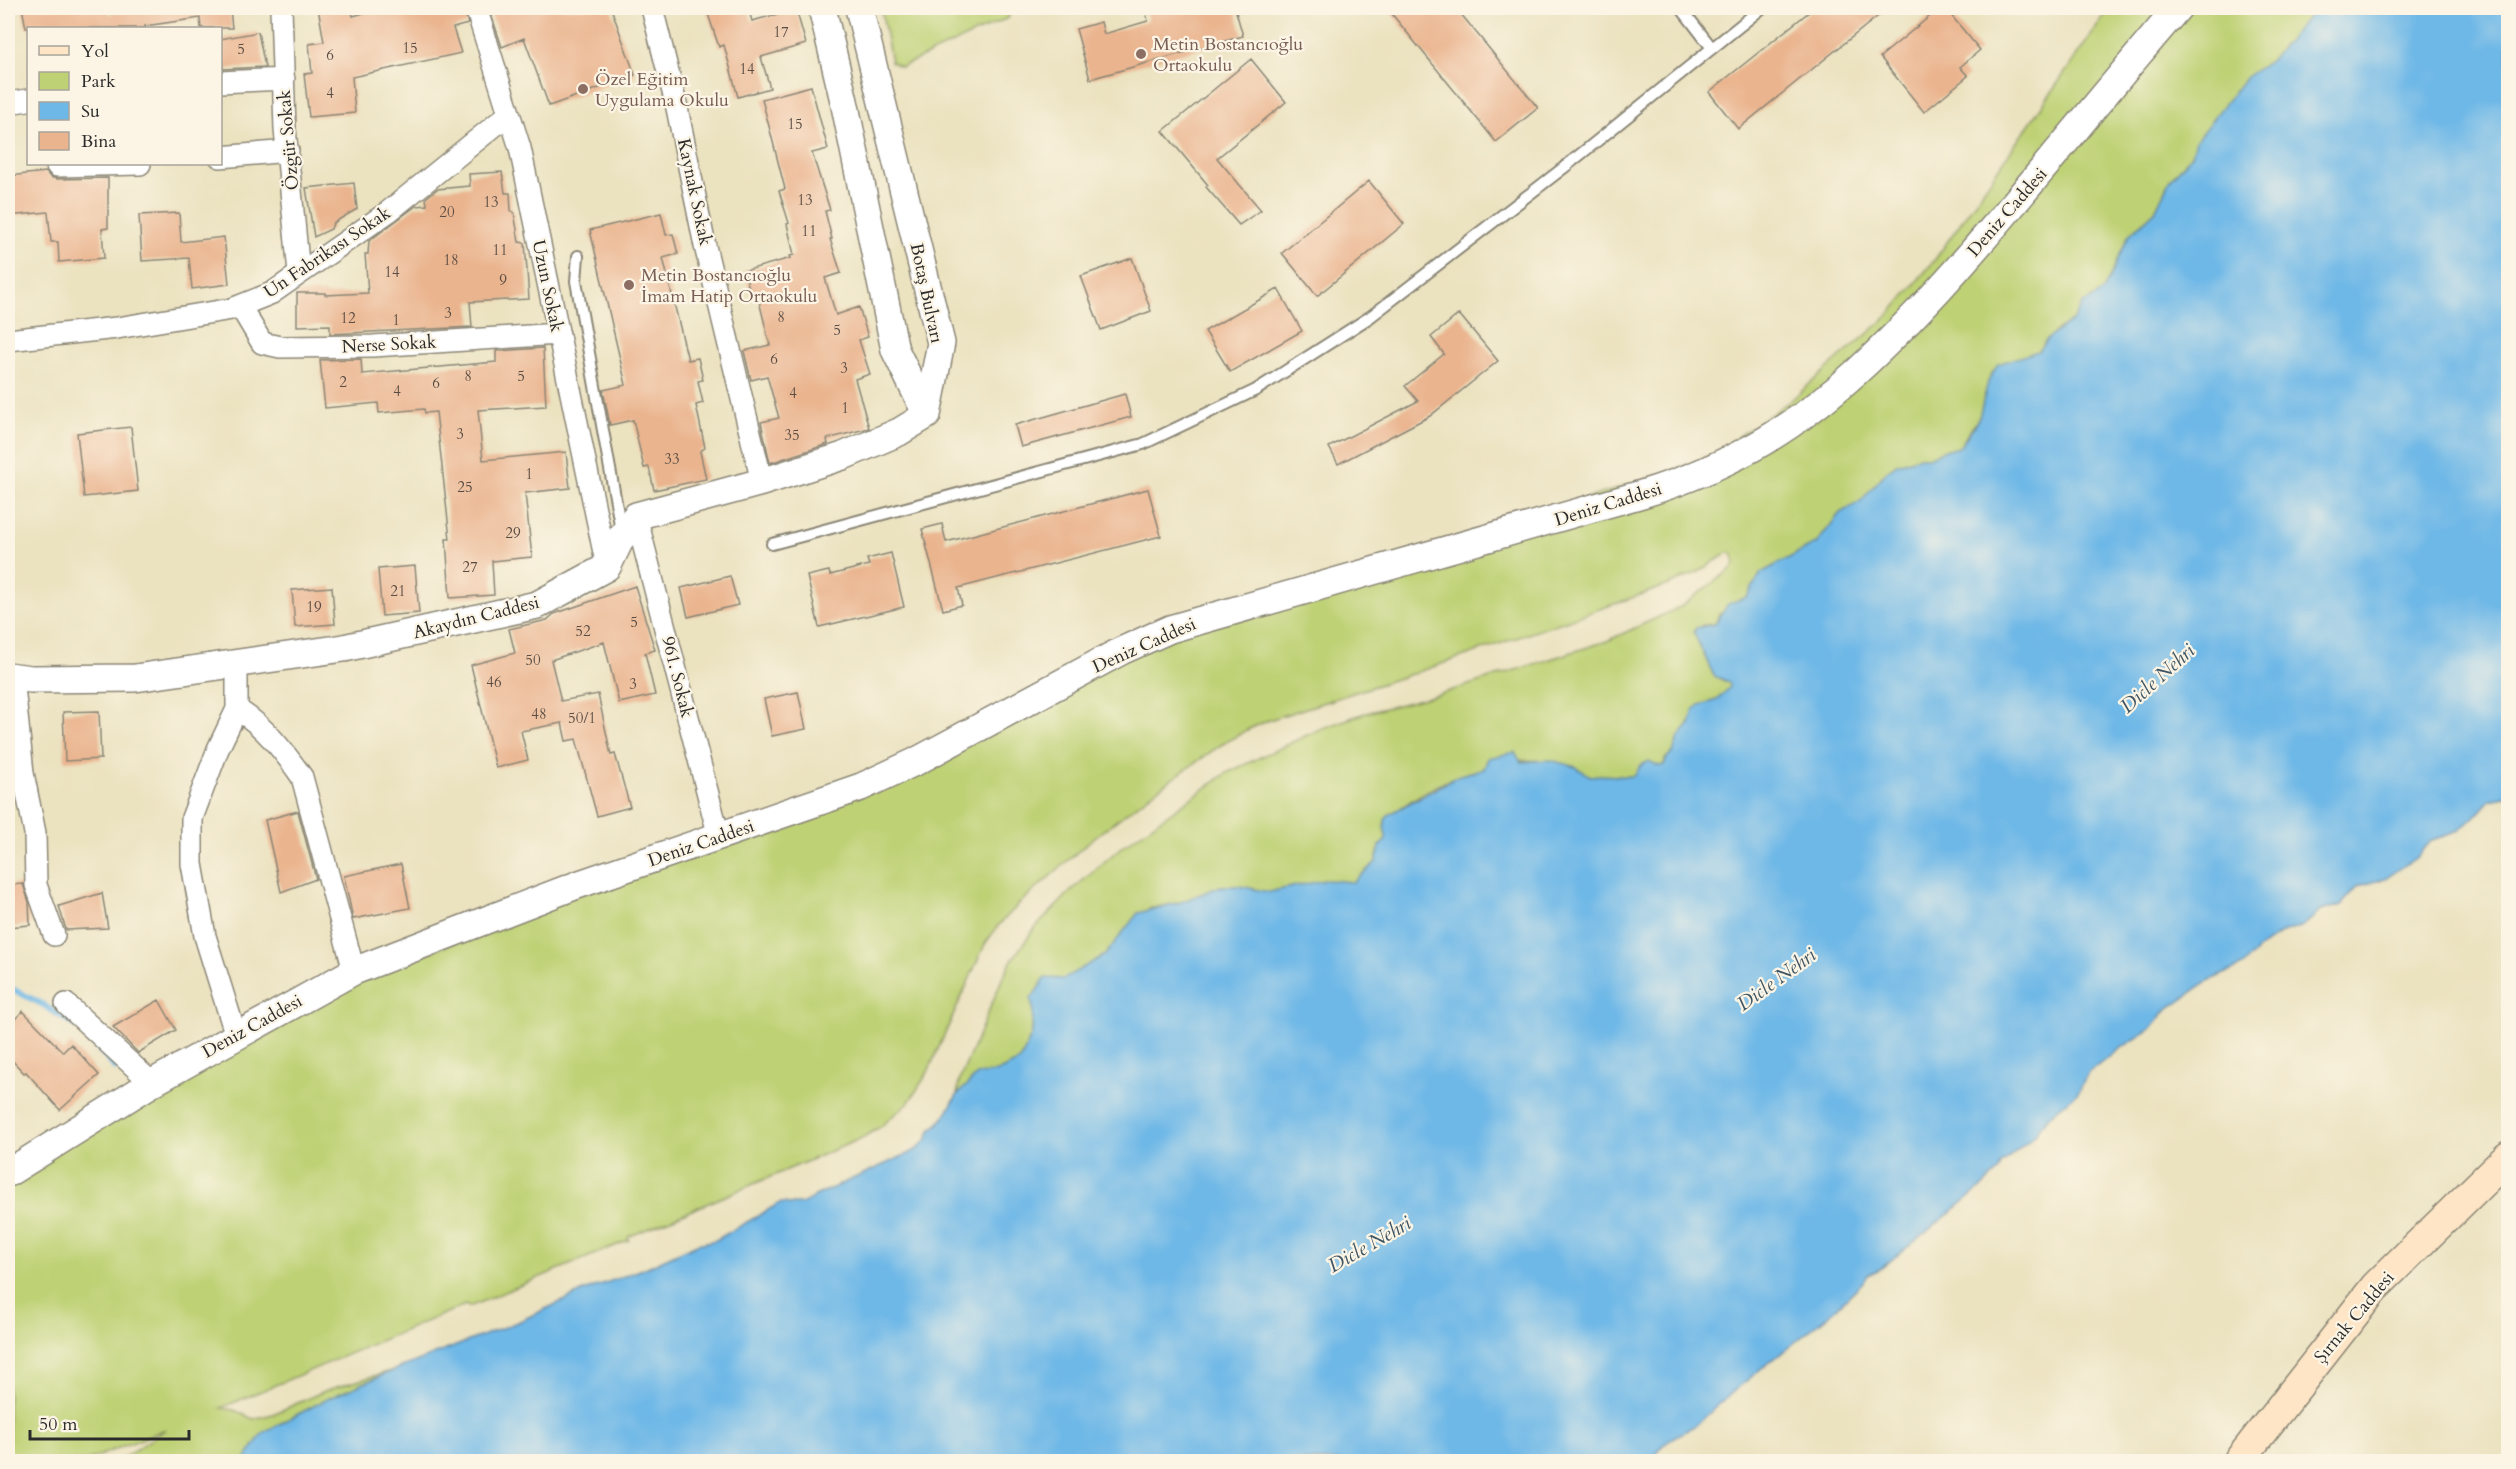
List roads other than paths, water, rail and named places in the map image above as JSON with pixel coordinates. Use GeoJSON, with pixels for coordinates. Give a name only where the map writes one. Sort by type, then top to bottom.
{"type":"FeatureCollection","features":[{"type":"Feature","properties":{"kind":"main road","name":"Şırnak Caddesi"},"geometry":{"type":"LineString","coordinates":[[2238,1461],[2376,1287],[2508,1157]]}},
{"type":"Feature","properties":{"kind":"street","name":"Özgür Sokak"},"geometry":{"type":"LineString","coordinates":[[281,8],[288,151],[299,273]]}},
{"type":"Feature","properties":{"kind":"street","name":"Uzun Sokak"},"geometry":{"type":"LineString","coordinates":[[476,8],[520,148],[607,567]]}},
{"type":"Feature","properties":{"kind":"street","name":"Kaynak Sokak"},"geometry":{"type":"LineString","coordinates":[[652,8],[677,108],[705,246],[762,482]]}},
{"type":"Feature","properties":{"kind":"street"},"geometry":{"type":"LineString","coordinates":[[607,567],[629,526],[843,456],[899,432],[927,415],[895,350],[844,101],[822,8]]}},
{"type":"Feature","properties":{"kind":"street","name":"Botaş Bulvarı"},"geometry":{"type":"LineString","coordinates":[[859,8],[941,343],[927,415]]}},
{"type":"Feature","properties":{"kind":"street","name":"Deniz Caddesi"},"geometry":{"type":"LineString","coordinates":[[8,1173],[152,1083],[354,971],[577,885],[861,787],[917,761],[1121,651],[1170,629],[1642,494],[1692,477],[1767,439],[1812,409],[1903,328],[1978,245],[2178,8]]}},
{"type":"Feature","properties":{"kind":"street"},"geometry":{"type":"LineString","coordinates":[[222,82],[284,80]]}},
{"type":"Feature","properties":{"kind":"street"},"geometry":{"type":"LineString","coordinates":[[8,103],[27,100]]}},
{"type":"Feature","properties":{"kind":"street","name":"Un Fabrikası Sokak"},"geometry":{"type":"LineString","coordinates":[[8,340],[117,328],[232,309],[272,293],[388,212],[509,114]]}},
{"type":"Feature","properties":{"kind":"street"},"geometry":{"type":"LineString","coordinates":[[222,157],[288,151]]}},
{"type":"Feature","properties":{"kind":"street"},"geometry":{"type":"LineString","coordinates":[[57,166],[98,165]]}},
{"type":"Feature","properties":{"kind":"street","name":"Nerse Sokak"},"geometry":{"type":"LineString","coordinates":[[240,306],[262,343],[280,347],[373,346],[558,334]]}},
{"type":"Feature","properties":{"kind":"street","name":"961. Sokak"},"geometry":{"type":"LineString","coordinates":[[629,526],[719,837]]}},
{"type":"Feature","properties":{"kind":"street","name":"Akaydın Caddesi"},"geometry":{"type":"LineString","coordinates":[[10,677],[135,678],[344,648],[537,606],[607,567]]}},
{"type":"Feature","properties":{"kind":"street"},"geometry":{"type":"LineString","coordinates":[[236,1036],[205,936],[192,864],[192,818],[218,749],[237,709],[237,663]]}},
{"type":"Feature","properties":{"kind":"street"},"geometry":{"type":"LineString","coordinates":[[10,677],[23,773],[35,833],[36,885],[54,935]]}},
{"type":"Feature","properties":{"kind":"street"},"geometry":{"type":"LineString","coordinates":[[237,709],[257,722],[284,751],[302,777],[354,971]]}},
{"type":"Feature","properties":{"kind":"street"},"geometry":{"type":"LineString","coordinates":[[66,1004],[152,1083]]}},
{"type":"Feature","properties":{"kind":"lane"},"geometry":{"type":"LineString","coordinates":[[1682,8],[1712,48]]}},
{"type":"Feature","properties":{"kind":"lane"},"geometry":{"type":"LineString","coordinates":[[772,544],[1143,444],[1256,390],[1370,317],[1566,166],[1762,8]]}},
{"type":"Feature","properties":{"kind":"lane"},"geometry":{"type":"LineString","coordinates":[[578,256],[576,281],[629,526]]}},
{"type":"Feature","properties":{"kind":"water","name":"Dicle Nehri"},"geometry":{"type":"Polygon","coordinates":[[[2316,8],[2508,8],[2508,796],[2490,800],[2474,818],[2456,832],[2432,840],[2417,857],[2385,879],[2358,886],[2341,905],[2321,911],[2303,926],[2279,934],[2259,948],[2243,966],[2208,981],[2166,1010],[2151,1029],[2089,1072],[2078,1092],[2048,1117],[2032,1138],[2001,1164],[1999,1171],[1981,1188],[1880,1269],[1867,1275],[1863,1282],[1829,1315],[1735,1390],[1696,1425],[1672,1438],[1652,1461],[244,1461],[261,1435],[327,1399],[520,1321],[584,1291],[643,1269],[697,1244],[716,1240],[780,1203],[801,1204],[916,1150],[927,1139],[930,1131],[943,1119],[957,1095],[977,1075],[997,1072],[1020,1061],[1032,1034],[1031,999],[1045,978],[1063,979],[1105,955],[1138,913],[1181,902],[1221,886],[1239,886],[1269,892],[1325,880],[1353,882],[1376,862],[1380,846],[1386,840],[1385,820],[1388,815],[1460,775],[1484,769],[1488,758],[1515,752],[1521,762],[1550,760],[1576,767],[1590,776],[1634,776],[1641,765],[1649,761],[1659,766],[1664,765],[1668,756],[1673,753],[1678,738],[1690,724],[1694,710],[1700,705],[1717,700],[1730,687],[1729,682],[1714,676],[1694,633],[1696,628],[1715,624],[1728,604],[1747,597],[1761,573],[1817,543],[1840,513],[1861,501],[1887,471],[1897,464],[1928,457],[1957,448],[1962,444],[1979,418],[1988,382],[1998,364],[2038,351],[2047,339],[2073,320],[2082,305],[2103,291],[2129,235],[2155,211],[2170,180],[2192,155],[2196,140],[2246,77],[2270,61],[2316,8]]]}},
{"type":"Feature","properties":{"kind":"waterway"},"geometry":{"type":"LineString","coordinates":[[8,987],[40,1003],[75,1025]]}},
{"type":"Feature","properties":{"kind":"waterway"},"geometry":{"type":"LineString","coordinates":[[93,1042],[115,1068]]}},
{"type":"Feature","properties":{"kind":"place","name":"Metin Bostancıoğlu Ortaokulu"},"geometry":{"type":"Point","coordinates":[1141,54]}},
{"type":"Feature","properties":{"kind":"place","name":"Özel Eğitim Uygulama Okulu"},"geometry":{"type":"Point","coordinates":[583,89]}},
{"type":"Feature","properties":{"kind":"place","name":"Metin Bostancıoğlu İmam Hatip Ortaokulu"},"geometry":{"type":"Point","coordinates":[629,285]}}]}
